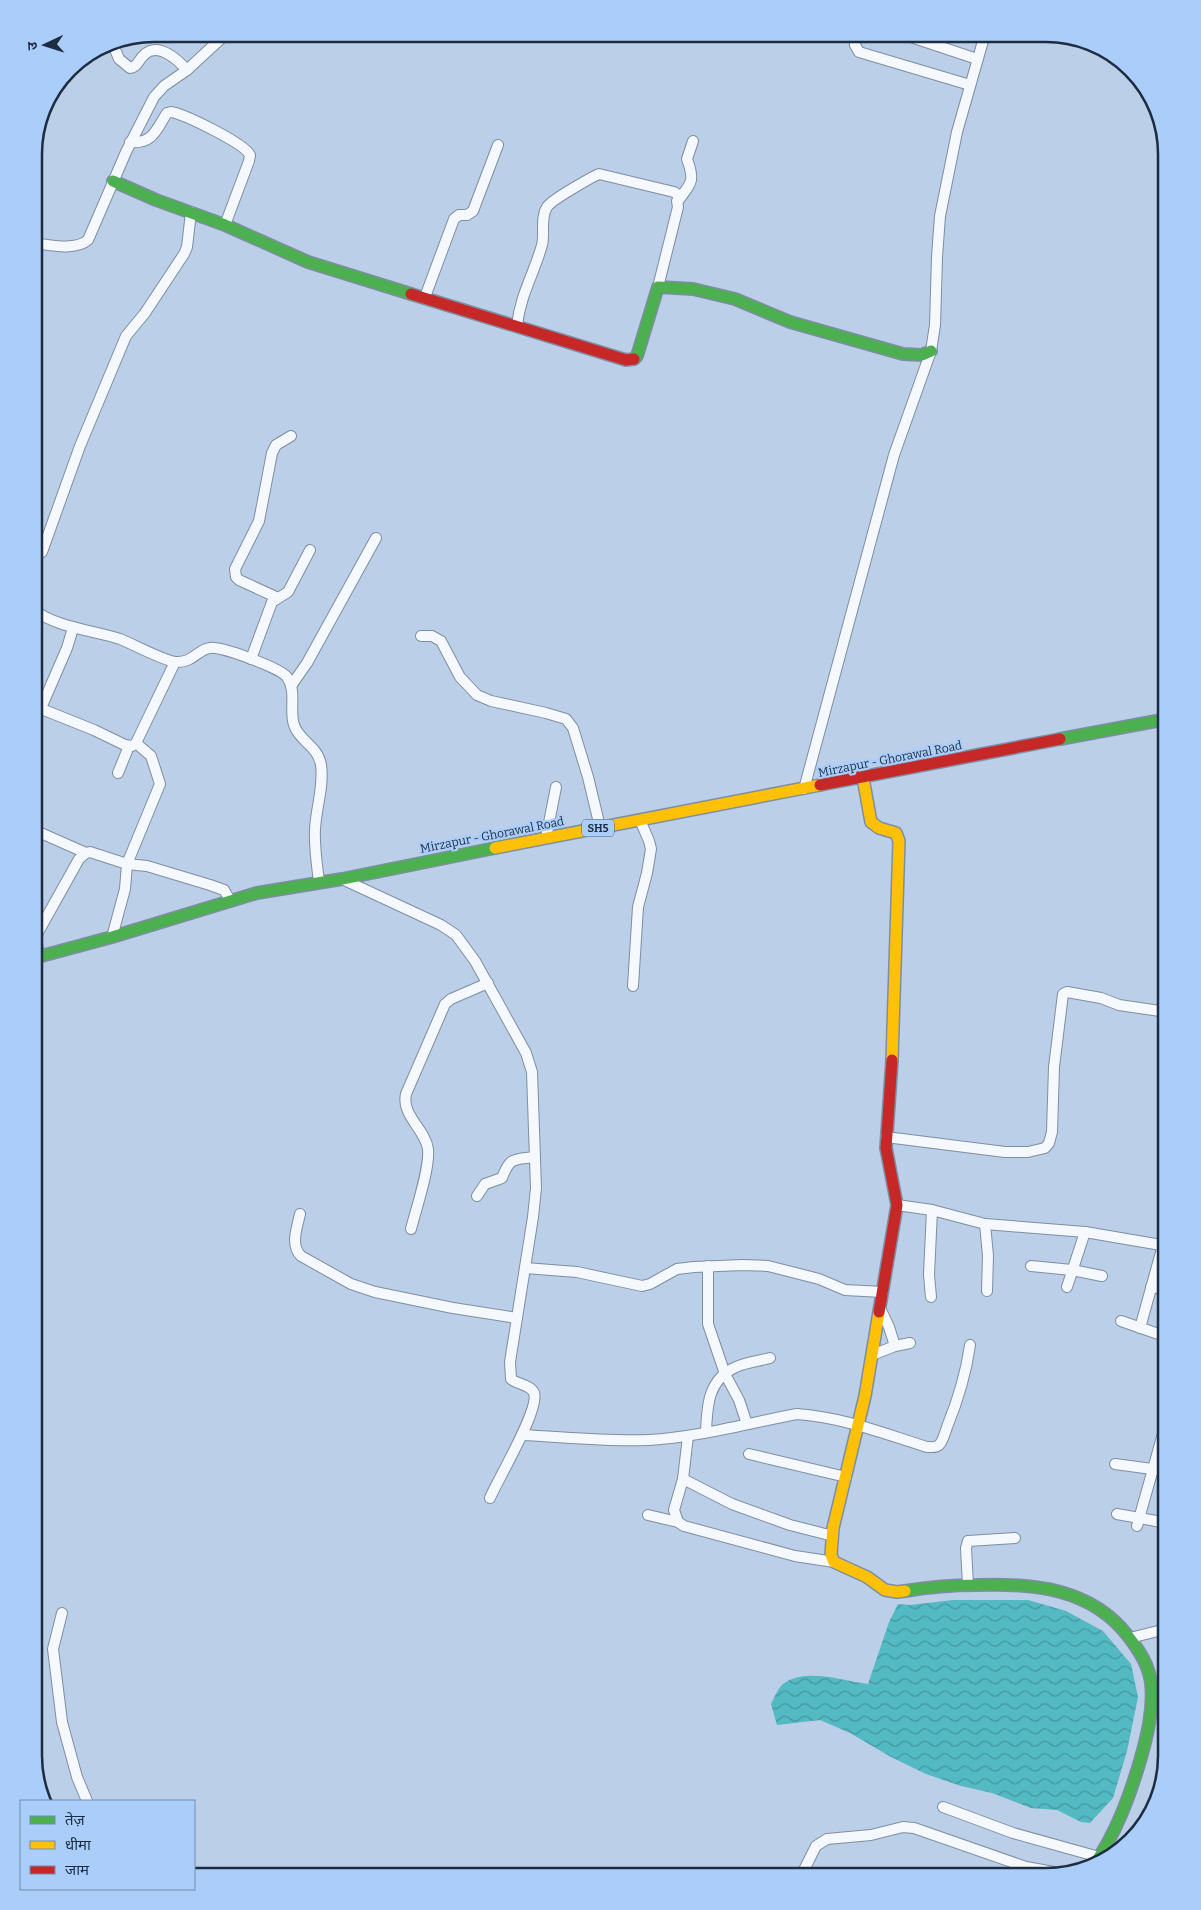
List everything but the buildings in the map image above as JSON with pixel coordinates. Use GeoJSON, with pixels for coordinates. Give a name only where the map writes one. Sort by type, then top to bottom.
{"type":"FeatureCollection","features":[{"type":"Feature","properties":{"kind":"street"},"geometry":{"type":"LineString","coordinates":[[43,244],[70,246],[84,243],[92,233],[130,142],[154,97],[164,86],[187,70],[216,43]]}},
{"type":"Feature","properties":{"kind":"street"},"geometry":{"type":"LineString","coordinates":[[855,43],[859,52],[970,85]]}},
{"type":"Feature","properties":{"kind":"street"},"geometry":{"type":"LineString","coordinates":[[929,43],[977,59]]}},
{"type":"Feature","properties":{"kind":"street"},"geometry":{"type":"LineString","coordinates":[[804,789],[894,456],[931,351],[935,325],[937,248],[940,216],[957,132],[982,43]]}},
{"type":"Feature","properties":{"kind":"street"},"geometry":{"type":"LineString","coordinates":[[115,49],[120,60],[130,68],[136,66],[144,54],[155,51],[171,56],[187,70]]}},
{"type":"Feature","properties":{"kind":"street"},"geometry":{"type":"LineString","coordinates":[[130,142],[140,143],[149,140],[167,113],[170,112],[202,124],[241,145],[248,151],[250,162],[225,225]]}},
{"type":"Feature","properties":{"kind":"street"},"geometry":{"type":"LineString","coordinates":[[678,201],[691,181],[692,172],[687,156],[693,141]]}},
{"type":"Feature","properties":{"kind":"street"},"geometry":{"type":"LineString","coordinates":[[425,297],[454,219],[459,215],[467,215],[473,211],[498,145]]}},
{"type":"Feature","properties":{"kind":"street"},"geometry":{"type":"LineString","coordinates":[[113,181],[225,225],[308,262],[630,361],[637,356],[658,287],[680,196],[674,192],[599,174],[551,203],[544,214],[543,241],[536,269],[529,278],[519,307],[517,325]]}},
{"type":"Feature","properties":{"kind":"street"},"geometry":{"type":"LineString","coordinates":[[43,550],[80,446],[126,336],[145,313],[184,254],[187,247],[191,212]]}},
{"type":"Feature","properties":{"kind":"street"},"geometry":{"type":"LineString","coordinates":[[658,287],[693,289],[735,299],[790,322],[903,354],[922,355],[931,351]]}},
{"type":"Feature","properties":{"kind":"street"},"geometry":{"type":"LineString","coordinates":[[276,597],[239,580],[235,574],[235,569],[260,521],[272,453],[276,445],[291,436]]}},
{"type":"Feature","properties":{"kind":"street"},"geometry":{"type":"LineString","coordinates":[[291,686],[307,663],[376,538]]}},
{"type":"Feature","properties":{"kind":"street"},"geometry":{"type":"LineString","coordinates":[[251,659],[272,602],[276,597],[288,592],[310,550]]}},
{"type":"Feature","properties":{"kind":"street"},"geometry":{"type":"LineString","coordinates":[[43,616],[73,628],[120,640],[175,662],[191,660],[209,648],[251,659],[283,672],[291,686],[294,726],[314,748],[321,763],[322,783],[315,829],[319,882]]}},
{"type":"Feature","properties":{"kind":"street"},"geometry":{"type":"LineString","coordinates":[[43,698],[67,648],[73,628]]}},
{"type":"Feature","properties":{"kind":"street"},"geometry":{"type":"LineString","coordinates":[[421,636],[432,636],[441,641],[460,677],[477,695],[491,701],[546,712],[566,719],[572,728],[588,777],[600,827]]}},
{"type":"Feature","properties":{"kind":"street"},"geometry":{"type":"LineString","coordinates":[[118,773],[175,662]]}},
{"type":"Feature","properties":{"kind":"street"},"geometry":{"type":"LineString","coordinates":[[43,709],[132,745],[151,756],[160,784],[127,864],[125,889],[112,937]]}},
{"type":"Feature","properties":{"kind":"street","name":"Mirzapur - Ghorawal Road"},"geometry":{"type":"LineString","coordinates":[[42,955],[112,937],[230,900],[600,827],[1158,721]]}},
{"type":"Feature","properties":{"kind":"street"},"geometry":{"type":"LineString","coordinates":[[834,1562],[831,1555],[833,1536],[872,1355],[897,1206],[889,1170],[886,1137],[894,1036],[898,841],[896,833],[879,828],[871,822],[863,778]]}},
{"type":"Feature","properties":{"kind":"street"},"geometry":{"type":"LineString","coordinates":[[546,838],[556,787]]}},
{"type":"Feature","properties":{"kind":"street"},"geometry":{"type":"LineString","coordinates":[[633,986],[638,907],[647,873],[650,849],[649,841],[640,820]]}},
{"type":"Feature","properties":{"kind":"street"},"geometry":{"type":"LineString","coordinates":[[43,834],[86,853],[90,852],[127,864],[147,866],[224,890],[230,900]]}},
{"type":"Feature","properties":{"kind":"street"},"geometry":{"type":"LineString","coordinates":[[43,921],[80,859],[86,853]]}},
{"type":"Feature","properties":{"kind":"street"},"geometry":{"type":"LineString","coordinates":[[342,879],[441,925],[456,935],[488,983],[526,1053],[532,1072],[536,1188],[510,1362],[511,1379],[531,1388],[534,1394],[534,1401],[522,1435],[490,1498]]}},
{"type":"Feature","properties":{"kind":"street"},"geometry":{"type":"LineString","coordinates":[[411,1228],[426,1171],[428,1150],[425,1140],[405,1106],[406,1094],[445,1004],[451,999],[488,983]]}},
{"type":"Feature","properties":{"kind":"street"},"geometry":{"type":"LineString","coordinates":[[886,1137],[1005,1152],[1041,1150],[1049,1143],[1052,1132],[1054,1067],[1063,994],[1067,992],[1101,998],[1119,1005],[1158,1011]]}},
{"type":"Feature","properties":{"kind":"street"},"geometry":{"type":"LineString","coordinates":[[477,1196],[485,1184],[502,1178],[508,1163],[513,1160],[534,1157]]}},
{"type":"Feature","properties":{"kind":"street"},"geometry":{"type":"LineString","coordinates":[[897,1206],[932,1210],[985,1224],[1085,1232],[1158,1244]]}},
{"type":"Feature","properties":{"kind":"street"},"geometry":{"type":"LineString","coordinates":[[931,1297],[929,1275],[932,1210]]}},
{"type":"Feature","properties":{"kind":"street"},"geometry":{"type":"LineString","coordinates":[[300,1214],[295,1242],[296,1250],[301,1256],[351,1284],[375,1292],[453,1308],[517,1318]]}},
{"type":"Feature","properties":{"kind":"street"},"geometry":{"type":"LineString","coordinates":[[985,1224],[988,1256],[987,1291]]}},
{"type":"Feature","properties":{"kind":"street"},"geometry":{"type":"LineString","coordinates":[[1067,1287],[1085,1232]]}},
{"type":"Feature","properties":{"kind":"street"},"geometry":{"type":"LineString","coordinates":[[525,1268],[577,1272],[642,1286],[650,1284],[677,1270],[708,1266],[768,1266],[819,1279],[845,1290],[883,1292]]}},
{"type":"Feature","properties":{"kind":"street"},"geometry":{"type":"LineString","coordinates":[[708,1266],[708,1324],[725,1374],[739,1400],[747,1424]]}},
{"type":"Feature","properties":{"kind":"street"},"geometry":{"type":"LineString","coordinates":[[1031,1266],[1072,1270],[1102,1276]]}},
{"type":"Feature","properties":{"kind":"street"},"geometry":{"type":"LineString","coordinates":[[1140,1328],[1158,1266]]}},
{"type":"Feature","properties":{"kind":"street"},"geometry":{"type":"LineString","coordinates":[[1151,1287],[1158,1288]]}},
{"type":"Feature","properties":{"kind":"street"},"geometry":{"type":"LineString","coordinates":[[880,1308],[895,1346]]}},
{"type":"Feature","properties":{"kind":"street"},"geometry":{"type":"LineString","coordinates":[[1121,1321],[1158,1334]]}},
{"type":"Feature","properties":{"kind":"street"},"geometry":{"type":"LineString","coordinates":[[872,1355],[895,1346],[910,1343]]}},
{"type":"Feature","properties":{"kind":"street"},"geometry":{"type":"LineString","coordinates":[[522,1435],[621,1441],[688,1436],[797,1414],[816,1415],[858,1425],[928,1447],[938,1446],[958,1399],[966,1374],[970,1345]]}},
{"type":"Feature","properties":{"kind":"street"},"geometry":{"type":"LineString","coordinates":[[706,1432],[707,1405],[710,1392],[717,1382],[736,1366],[770,1358]]}},
{"type":"Feature","properties":{"kind":"street"},"geometry":{"type":"LineString","coordinates":[[678,1522],[674,1510],[683,1479],[688,1436]]}},
{"type":"Feature","properties":{"kind":"street"},"geometry":{"type":"LineString","coordinates":[[1138,1522],[1158,1452]]}},
{"type":"Feature","properties":{"kind":"street"},"geometry":{"type":"LineString","coordinates":[[749,1454],[846,1477]]}},
{"type":"Feature","properties":{"kind":"street"},"geometry":{"type":"LineString","coordinates":[[1115,1464],[1158,1470]]}},
{"type":"Feature","properties":{"kind":"street"},"geometry":{"type":"LineString","coordinates":[[683,1479],[732,1504],[790,1525],[833,1536]]}},
{"type":"Feature","properties":{"kind":"street"},"geometry":{"type":"LineString","coordinates":[[1116,1514],[1138,1522],[1158,1523]]}},
{"type":"Feature","properties":{"kind":"street"},"geometry":{"type":"LineString","coordinates":[[648,1515],[795,1556],[834,1562],[873,1581],[888,1592],[906,1592],[934,1586],[1012,1584],[1041,1586],[1085,1599],[1106,1613],[1130,1638],[1144,1660],[1152,1685],[1152,1698],[1147,1730],[1131,1786],[1114,1833],[1102,1853]]}},
{"type":"Feature","properties":{"kind":"street"},"geometry":{"type":"LineString","coordinates":[[968,1585],[966,1548],[968,1540],[1015,1538]]}},
{"type":"Feature","properties":{"kind":"street"},"geometry":{"type":"LineString","coordinates":[[62,1613],[53,1649],[61,1713],[77,1777],[87,1800]]}},
{"type":"Feature","properties":{"kind":"street"},"geometry":{"type":"LineString","coordinates":[[1130,1638],[1158,1631]]}},
{"type":"Feature","properties":{"kind":"street"},"geometry":{"type":"LineString","coordinates":[[943,1807],[1090,1859]]}},
{"type":"Feature","properties":{"kind":"street"},"geometry":{"type":"LineString","coordinates":[[805,1868],[816,1846],[826,1839],[870,1835],[903,1827],[914,1828],[1034,1868]]}},
{"type":"Feature","properties":{"kind":"water"},"geometry":{"type":"Polygon","coordinates":[[[953,1600],[1028,1600],[1066,1611],[1103,1631],[1131,1664],[1138,1697],[1127,1751],[1113,1798],[1090,1823],[1081,1822],[1057,1810],[1031,1808],[992,1793],[961,1786],[926,1774],[891,1757],[850,1733],[820,1720],[777,1725],[771,1704],[783,1684],[802,1676],[824,1676],[868,1684],[889,1622],[898,1604],[910,1605],[953,1600]]]}},
{"type":"Feature","properties":{"kind":"traffic: fast"},"geometry":{"type":"LineString","coordinates":[[113,181],[156,200],[225,225],[308,262],[411,294]]}},
{"type":"Feature","properties":{"kind":"traffic: fast"},"geometry":{"type":"LineString","coordinates":[[634,359],[637,356],[658,287],[693,289],[735,299],[790,322],[903,354],[922,355],[931,351]]}},
{"type":"Feature","properties":{"kind":"traffic: fast"},"geometry":{"type":"LineString","coordinates":[[1060,739],[1158,721]]}},
{"type":"Feature","properties":{"kind":"traffic: fast"},"geometry":{"type":"LineString","coordinates":[[42,956],[112,937],[257,893],[342,879],[495,848]]}},
{"type":"Feature","properties":{"kind":"traffic: fast"},"geometry":{"type":"LineString","coordinates":[[905,1591],[950,1586],[1019,1585],[1060,1592],[1079,1598],[1097,1608],[1113,1620],[1128,1636],[1146,1664],[1150,1676],[1152,1703],[1140,1761],[1126,1802],[1102,1853]]}},
{"type":"Feature","properties":{"kind":"traffic: slow"},"geometry":{"type":"LineString","coordinates":[[863,778],[871,822],[879,828],[896,833],[899,841],[892,1060]]}},
{"type":"Feature","properties":{"kind":"traffic: slow"},"geometry":{"type":"LineString","coordinates":[[495,848],[820,785]]}},
{"type":"Feature","properties":{"kind":"traffic: slow"},"geometry":{"type":"LineString","coordinates":[[879,1312],[865,1396],[833,1528],[831,1555],[834,1562],[867,1577],[885,1590],[905,1591]]}},
{"type":"Feature","properties":{"kind":"traffic: jam"},"geometry":{"type":"LineString","coordinates":[[411,294],[626,360],[634,359]]}},
{"type":"Feature","properties":{"kind":"traffic: jam"},"geometry":{"type":"LineString","coordinates":[[820,785],[1060,739]]}},
{"type":"Feature","properties":{"kind":"traffic: jam"},"geometry":{"type":"LineString","coordinates":[[879,1312],[897,1205],[886,1148],[892,1060]]}}]}
